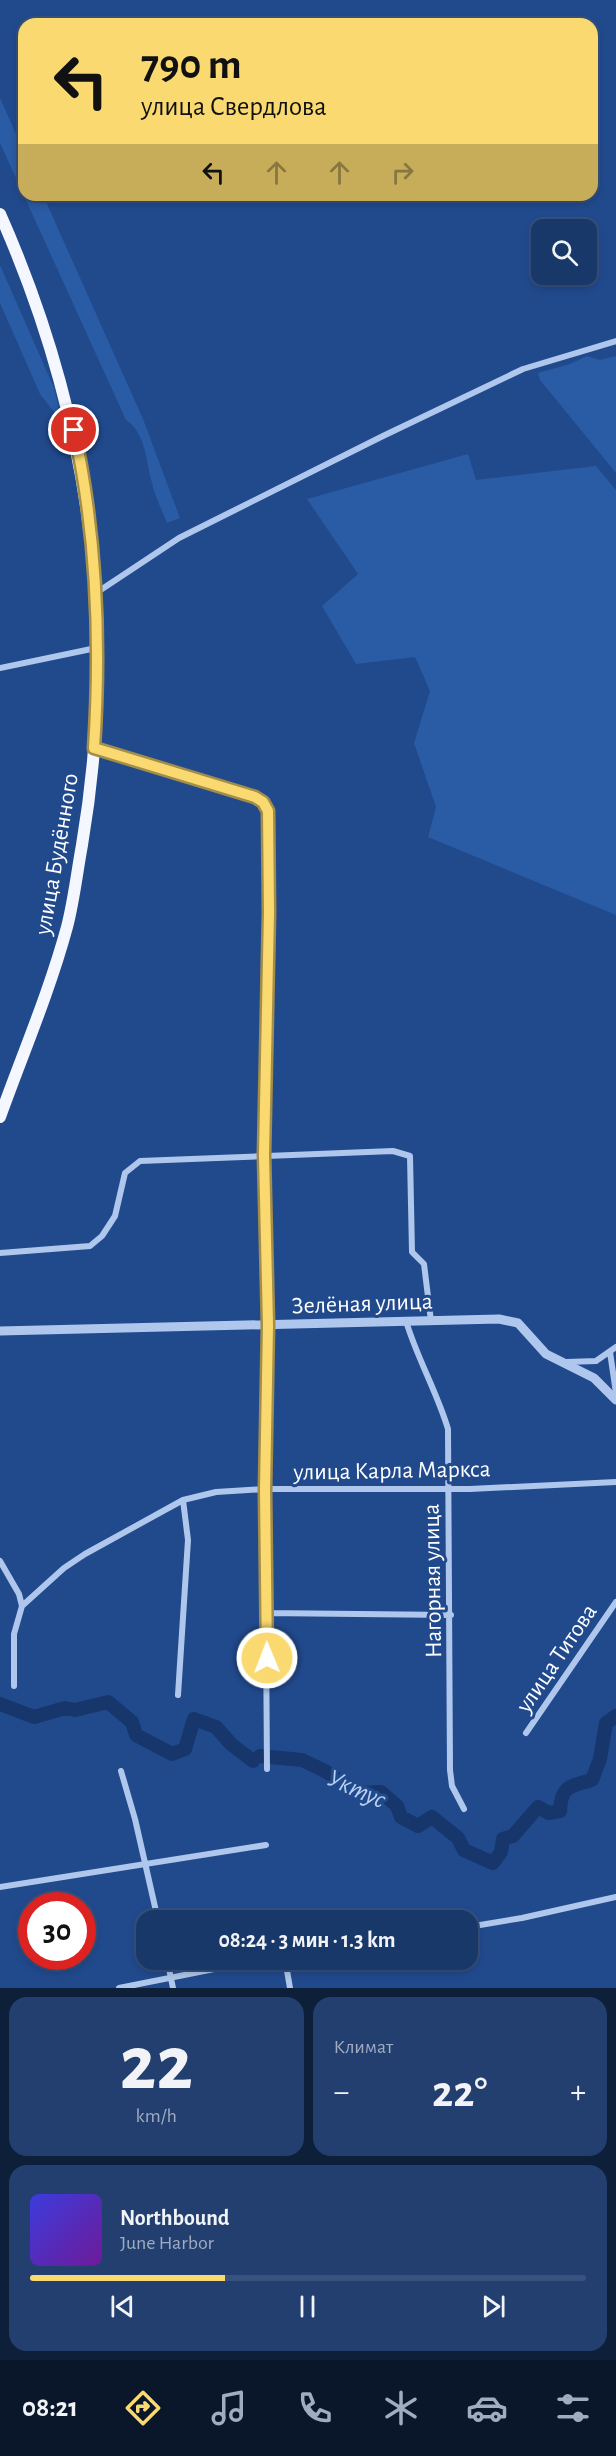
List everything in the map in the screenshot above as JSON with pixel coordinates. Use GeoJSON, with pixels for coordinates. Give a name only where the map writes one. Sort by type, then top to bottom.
{"type":"FeatureCollection","features":[{"type":"Feature","properties":{"kind":"main road","name":"улица Будённого"},"geometry":{"type":"LineString","coordinates":[[0,214],[38,308],[60,376],[77,443],[96,593],[99,648],[89,802],[68,924],[39,1019],[0,1117]]}},
{"type":"Feature","properties":{"kind":"street"},"geometry":{"type":"LineString","coordinates":[[96,593],[163,546],[383,436],[523,369],[616,341]]}},
{"type":"Feature","properties":{"kind":"street"},"geometry":{"type":"LineString","coordinates":[[0,668],[99,648]]}},
{"type":"Feature","properties":{"kind":"street"},"geometry":{"type":"LineString","coordinates":[[94,748],[255,797],[266,807],[269,912],[264,1155],[268,1325],[265,1489],[267,1769]]}},
{"type":"Feature","properties":{"kind":"street"},"geometry":{"type":"LineString","coordinates":[[0,1253],[90,1246],[102,1236],[115,1216],[124,1173],[140,1161],[393,1151],[410,1156],[412,1252],[423,1264],[431,1321]]}},
{"type":"Feature","properties":{"kind":"street","name":"Зелёная улица"},"geometry":{"type":"LineString","coordinates":[[0,1331],[499,1319],[518,1323],[546,1354],[594,1378],[616,1400]]}},
{"type":"Feature","properties":{"kind":"street","name":"Нагорная улица"},"geometry":{"type":"LineString","coordinates":[[406,1321],[415,1352],[441,1406],[448,1429],[451,1615],[450,1770],[452,1786],[464,1809]]}},
{"type":"Feature","properties":{"kind":"street"},"geometry":{"type":"LineString","coordinates":[[566,1362],[596,1361],[616,1347]]}},
{"type":"Feature","properties":{"kind":"street"},"geometry":{"type":"LineString","coordinates":[[610,1352],[616,1394]]}},
{"type":"Feature","properties":{"kind":"street","name":"улица Карла Маркса"},"geometry":{"type":"LineString","coordinates":[[22,1606],[85,1554],[183,1500],[216,1492],[265,1489],[449,1489],[616,1482]]}},
{"type":"Feature","properties":{"kind":"street"},"geometry":{"type":"LineString","coordinates":[[178,1695],[188,1540],[183,1500]]}},
{"type":"Feature","properties":{"kind":"street"},"geometry":{"type":"LineString","coordinates":[[0,1561],[22,1606],[14,1634],[14,1686]]}},
{"type":"Feature","properties":{"kind":"street","name":"улица Титова"},"geometry":{"type":"LineString","coordinates":[[526,1734],[616,1602]]}},
{"type":"Feature","properties":{"kind":"street"},"geometry":{"type":"LineString","coordinates":[[266,1613],[451,1615]]}},
{"type":"Feature","properties":{"kind":"street"},"geometry":{"type":"LineString","coordinates":[[121,1771],[156,1910]]}},
{"type":"Feature","properties":{"kind":"street"},"geometry":{"type":"LineString","coordinates":[[0,1887],[144,1862],[266,1845]]}},
{"type":"Feature","properties":{"kind":"street"},"geometry":{"type":"LineString","coordinates":[[478,1925],[616,1897]]}},
{"type":"Feature","properties":{"kind":"street"},"geometry":{"type":"LineString","coordinates":[[169,1970],[173,1988]]}},
{"type":"Feature","properties":{"kind":"street"},"geometry":{"type":"LineString","coordinates":[[120,1988],[213,1970]]}},
{"type":"Feature","properties":{"kind":"street"},"geometry":{"type":"LineString","coordinates":[[287,1970],[290,1988]]}},
{"type":"Feature","properties":{"kind":"shaded area"},"geometry":{"type":"Polygon","coordinates":[[[0,98],[18,138],[18,183],[0,143],[0,98]]]}},
{"type":"Feature","properties":{"kind":"shaded area"},"geometry":{"type":"Polygon","coordinates":[[[26,201],[46,201],[143,419],[180,518],[167,523],[153,488],[138,432],[126,420],[26,201]]]}},
{"type":"Feature","properties":{"kind":"shaded area"},"geometry":{"type":"Polygon","coordinates":[[[0,265],[54,388],[62,422],[40,394],[0,303],[0,265]]]}},
{"type":"Feature","properties":{"kind":"shaded area"},"geometry":{"type":"Polygon","coordinates":[[[587,356],[600,360],[616,356],[616,473],[540,380],[538,373],[570,364],[587,356]]]}},
{"type":"Feature","properties":{"kind":"shaded area"},"geometry":{"type":"Polygon","coordinates":[[[468,454],[476,480],[596,466],[616,490],[616,915],[428,837],[436,807],[414,743],[430,691],[415,657],[356,664],[322,606],[358,574],[307,499],[468,454]]]}},
{"type":"Feature","properties":{"kind":"waterway","name":"Уктус"},"geometry":{"type":"LineString","coordinates":[[0,1704],[34,1717],[65,1708],[75,1710],[108,1702],[132,1722],[136,1735],[172,1754],[185,1749],[194,1719],[216,1727],[231,1744],[253,1761]]}},
{"type":"Feature","properties":{"kind":"waterway","name":"Уктус"},"geometry":{"type":"LineString","coordinates":[[260,1756],[302,1760],[325,1771],[359,1793],[381,1792],[397,1806],[401,1817],[418,1826],[432,1817],[458,1838],[464,1850],[493,1863],[501,1852],[503,1839],[513,1836],[538,1807],[549,1813],[560,1811],[562,1796],[568,1788],[592,1780],[600,1759],[606,1723],[616,1716]]}},
{"type":"Feature","properties":{"kind":"route"},"geometry":{"type":"LineString","coordinates":[[74,430],[85,496],[98,615],[99,648],[94,748],[255,797],[263,802],[268,811],[269,912],[264,1155],[268,1325],[265,1489],[267,1658]]}}]}
